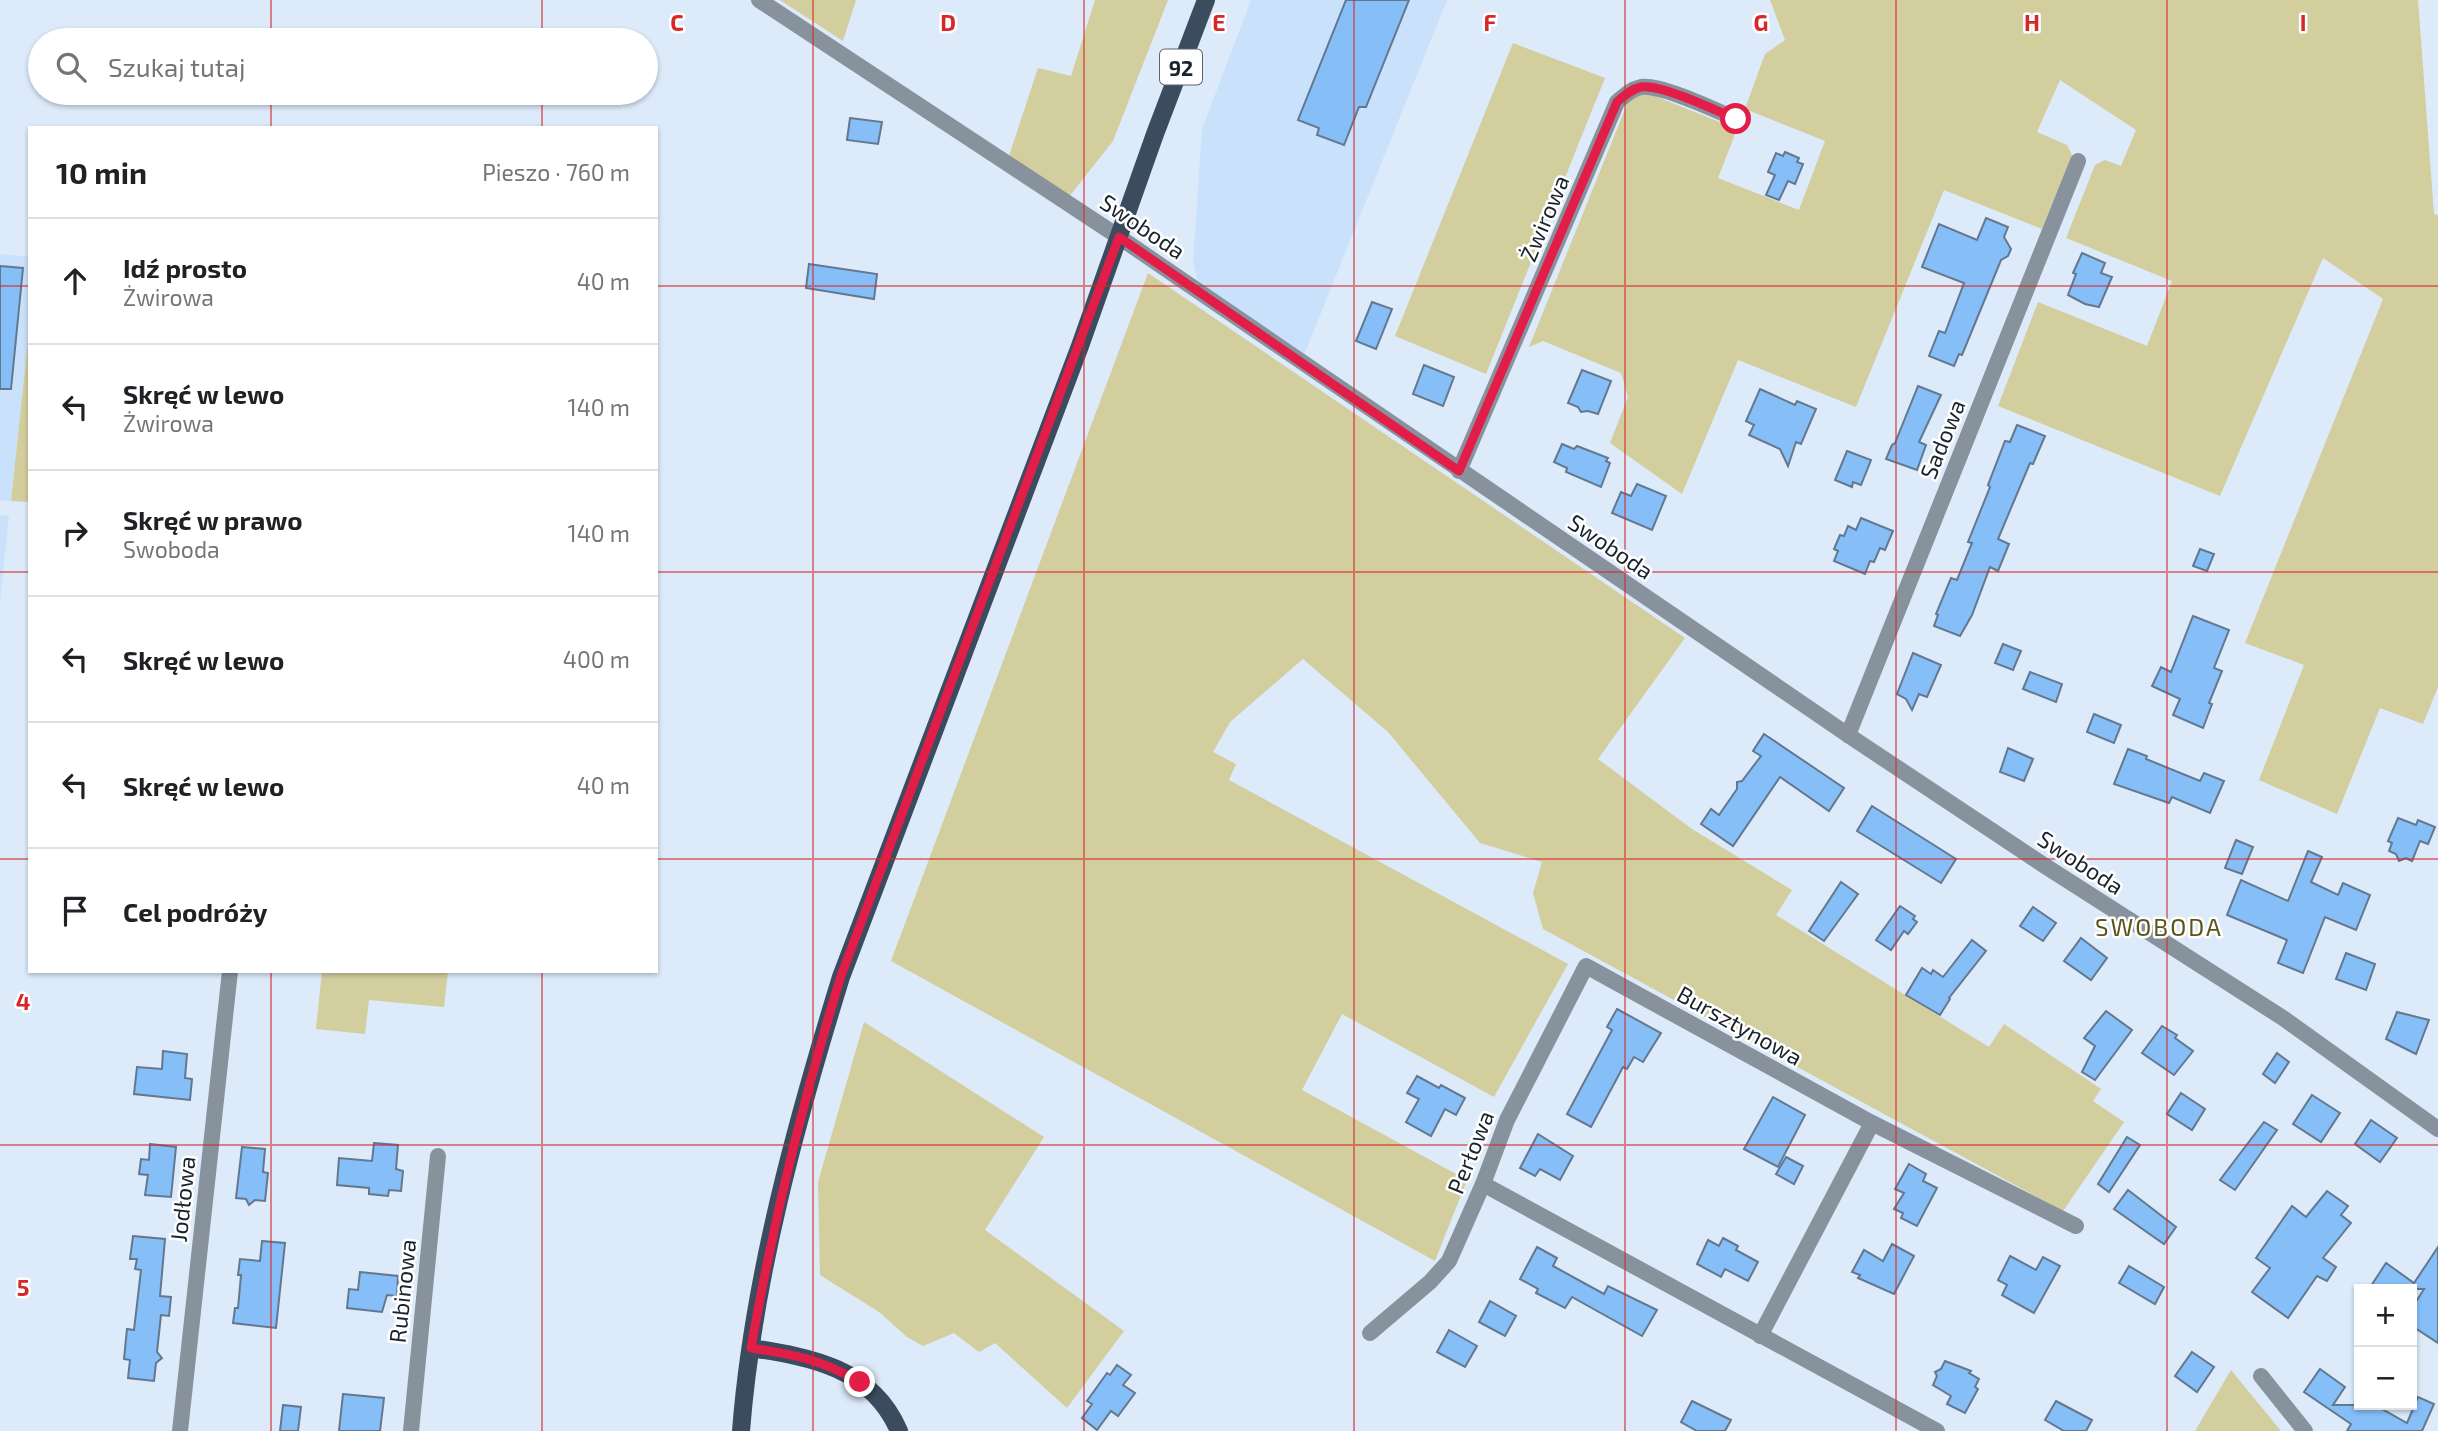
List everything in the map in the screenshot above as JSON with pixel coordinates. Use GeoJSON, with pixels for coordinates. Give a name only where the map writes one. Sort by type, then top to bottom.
{"type":"FeatureCollection","features":[{"type":"Feature","properties":{"kind":"main road","name":"92"},"geometry":{"type":"LineString","coordinates":[[741,1431],[765,1266],[809,1082],[841,976],[1206,0]]}},
{"type":"Feature","properties":{"kind":"main road"},"geometry":{"type":"LineString","coordinates":[[751,1348],[800,1355],[840,1370],[874,1394],[886,1408],[899,1431]]}},
{"type":"Feature","properties":{"kind":"street","name":"Swoboda"},"geometry":{"type":"LineString","coordinates":[[759,0],[1119,237],[1459,471],[2042,864],[2283,1018],[2438,1129]]}},
{"type":"Feature","properties":{"kind":"street","name":"Żwirowa"},"geometry":{"type":"LineString","coordinates":[[1459,471],[1617,102],[1628,92],[1641,87],[1656,87],[1736,119]]}},
{"type":"Feature","properties":{"kind":"street","name":"Sadowa"},"geometry":{"type":"LineString","coordinates":[[1848,734],[2078,160]]}},
{"type":"Feature","properties":{"kind":"street","name":"Bursztynowa"},"geometry":{"type":"LineString","coordinates":[[1586,966],[1872,1123],[2076,1226]]}},
{"type":"Feature","properties":{"kind":"street","name":"Perłowa"},"geometry":{"type":"LineString","coordinates":[[1370,1333],[1430,1282],[1448,1262],[1483,1184],[1507,1120],[1586,966]]}},
{"type":"Feature","properties":{"kind":"street","name":"Jodłowa"},"geometry":{"type":"LineString","coordinates":[[180,1431],[230,973]]}},
{"type":"Feature","properties":{"kind":"street"},"geometry":{"type":"LineString","coordinates":[[1760,1336],[1872,1123]]}},
{"type":"Feature","properties":{"kind":"street","name":"Rubinowa"},"geometry":{"type":"LineString","coordinates":[[411,1431],[438,1156]]}},
{"type":"Feature","properties":{"kind":"street"},"geometry":{"type":"LineString","coordinates":[[1483,1184],[1937,1431]]}},
{"type":"Feature","properties":{"kind":"street"},"geometry":{"type":"LineString","coordinates":[[2261,1376],[2305,1431]]}},
{"type":"Feature","properties":{"kind":"shaded area"},"geometry":{"type":"Polygon","coordinates":[[[780,0],[856,0],[843,41],[780,0]]]}},
{"type":"Feature","properties":{"kind":"shaded area"},"geometry":{"type":"Polygon","coordinates":[[[1095,0],[1168,0],[1113,141],[1068,198],[1009,156],[1038,68],[1071,76],[1095,0]]]}},
{"type":"Feature","properties":{"kind":"shaded area"},"geometry":{"type":"Polygon","coordinates":[[[1251,0],[1447,0],[1304,355],[1199,284],[1193,262],[1202,129],[1251,0]]]}},
{"type":"Feature","properties":{"kind":"shaded area"},"geometry":{"type":"Polygon","coordinates":[[[1770,0],[2418,0],[2434,214],[2438,215],[2438,687],[2423,724],[2380,708],[2337,814],[2259,780],[2304,665],[2245,643],[2383,299],[2323,258],[2220,496],[1998,406],[2038,302],[2147,346],[2172,281],[2066,238],[2095,165],[2105,160],[2121,166],[2136,130],[2060,80],[2037,132],[2067,145],[2072,155],[2042,229],[1944,190],[1856,407],[1738,360],[1682,494],[1610,443],[1628,397],[1621,373],[1543,341],[1529,347],[1630,97],[1645,92],[1737,129],[1718,178],[1799,210],[1825,141],[1745,109],[1765,54],[1785,40],[1770,0]]]}},
{"type":"Feature","properties":{"kind":"shaded area"},"geometry":{"type":"Polygon","coordinates":[[[1513,43],[1605,78],[1486,374],[1395,336],[1513,43]]]}},
{"type":"Feature","properties":{"kind":"shaded area"},"geometry":{"type":"Polygon","coordinates":[[[0,254],[28,257],[28,341],[11,501],[0,500],[0,254]]]}},
{"type":"Feature","properties":{"kind":"shaded area"},"geometry":{"type":"Polygon","coordinates":[[[1148,273],[1685,638],[1598,759],[1692,829],[1792,890],[1776,915],[1989,1047],[2004,1024],[2101,1089],[2093,1101],[2124,1122],[2063,1211],[1543,929],[1533,893],[1542,862],[1480,843],[1388,732],[1303,659],[1230,722],[1213,752],[1236,764],[1229,780],[1568,964],[1494,1097],[1342,1014],[1302,1090],[1467,1180],[1435,1261],[891,961],[1148,273]]]}},
{"type":"Feature","properties":{"kind":"shaded area"},"geometry":{"type":"Polygon","coordinates":[[[28,341],[28,502],[11,501],[28,341]]]}},
{"type":"Feature","properties":{"kind":"shaded area"},"geometry":{"type":"Polygon","coordinates":[[[0,515],[9,516],[0,602],[0,515]]]}},
{"type":"Feature","properties":{"kind":"shaded area"},"geometry":{"type":"Polygon","coordinates":[[[322,973],[448,973],[444,1007],[369,1000],[365,1034],[316,1029],[322,973]]]}},
{"type":"Feature","properties":{"kind":"shaded area"},"geometry":{"type":"Polygon","coordinates":[[[864,1022],[1044,1137],[985,1230],[1124,1331],[1067,1408],[995,1343],[979,1352],[954,1333],[923,1346],[907,1337],[879,1312],[820,1275],[818,1182],[864,1022]]]}},
{"type":"Feature","properties":{"kind":"shaded area"},"geometry":{"type":"Polygon","coordinates":[[[2231,1370],[2281,1431],[2195,1431],[2231,1370]]]}},
{"type":"Feature","properties":{"kind":"building"},"geometry":{"type":"Polygon","coordinates":[[[1346,0],[1409,0],[1366,107],[1359,107],[1344,145],[1317,135],[1319,128],[1298,120],[1346,0]]]}},
{"type":"Feature","properties":{"kind":"building"},"geometry":{"type":"Polygon","coordinates":[[[850,118],[882,122],[878,144],[847,140],[850,118]]]}},
{"type":"Feature","properties":{"kind":"building"},"geometry":{"type":"Polygon","coordinates":[[[1785,152],[1799,158],[1797,162],[1803,164],[1795,184],[1788,181],[1779,200],[1766,195],[1775,175],[1768,172],[1776,153],[1783,156],[1785,152]]]}},
{"type":"Feature","properties":{"kind":"building"},"geometry":{"type":"Polygon","coordinates":[[[1986,218],[2008,227],[2004,237],[2011,249],[2008,256],[2001,260],[1962,355],[1959,354],[1954,366],[1929,356],[1939,331],[1945,333],[1964,283],[1922,267],[1939,224],[1977,240],[1986,218]]]}},
{"type":"Feature","properties":{"kind":"building"},"geometry":{"type":"Polygon","coordinates":[[[2082,253],[2105,263],[2101,273],[2112,277],[2099,307],[2085,304],[2068,295],[2076,274],[2073,273],[2082,253]]]}},
{"type":"Feature","properties":{"kind":"building"},"geometry":{"type":"Polygon","coordinates":[[[809,264],[877,274],[874,299],[806,288],[809,264]]]}},
{"type":"Feature","properties":{"kind":"building"},"geometry":{"type":"Polygon","coordinates":[[[0,266],[23,268],[11,389],[0,389],[0,266]]]}},
{"type":"Feature","properties":{"kind":"building"},"geometry":{"type":"Polygon","coordinates":[[[1372,302],[1392,309],[1376,349],[1356,341],[1372,302]]]}},
{"type":"Feature","properties":{"kind":"building"},"geometry":{"type":"Polygon","coordinates":[[[1424,365],[1454,377],[1443,406],[1413,394],[1424,365]]]}},
{"type":"Feature","properties":{"kind":"building"},"geometry":{"type":"Polygon","coordinates":[[[1582,370],[1611,381],[1598,414],[1581,412],[1578,407],[1568,403],[1582,370]]]}},
{"type":"Feature","properties":{"kind":"building"},"geometry":{"type":"Polygon","coordinates":[[[1918,386],[1941,395],[1919,442],[1926,445],[1917,470],[1886,459],[1918,386]]]}},
{"type":"Feature","properties":{"kind":"building"},"geometry":{"type":"Polygon","coordinates":[[[1760,389],[1795,405],[1797,401],[1816,409],[1801,444],[1796,442],[1788,466],[1780,449],[1749,435],[1754,425],[1746,421],[1760,389]]]}},
{"type":"Feature","properties":{"kind":"building"},"geometry":{"type":"Polygon","coordinates":[[[2017,425],[2045,436],[2033,464],[2030,463],[1998,539],[2009,544],[1998,571],[1990,567],[1972,615],[1960,636],[1934,626],[1938,615],[1936,614],[1951,578],[1957,580],[1972,543],[1968,542],[2005,441],[2010,442],[2017,425]]]}},
{"type":"Feature","properties":{"kind":"building"},"geometry":{"type":"Polygon","coordinates":[[[1562,444],[1574,449],[1577,446],[1608,458],[1606,461],[1610,463],[1601,487],[1566,472],[1567,468],[1554,462],[1562,444]]]}},
{"type":"Feature","properties":{"kind":"building"},"geometry":{"type":"Polygon","coordinates":[[[1847,451],[1871,460],[1861,485],[1853,482],[1852,487],[1835,480],[1847,451]]]}},
{"type":"Feature","properties":{"kind":"building"},"geometry":{"type":"Polygon","coordinates":[[[1637,484],[1666,496],[1652,530],[1612,513],[1621,492],[1631,496],[1637,484]]]}},
{"type":"Feature","properties":{"kind":"building"},"geometry":{"type":"Polygon","coordinates":[[[1861,518],[1893,531],[1885,550],[1880,548],[1874,562],[1870,561],[1865,574],[1834,561],[1838,551],[1834,549],[1840,535],[1844,536],[1848,526],[1856,530],[1861,518]]]}},
{"type":"Feature","properties":{"kind":"building"},"geometry":{"type":"Polygon","coordinates":[[[2200,549],[2214,554],[2207,571],[2193,566],[2200,549]]]}},
{"type":"Feature","properties":{"kind":"building"},"geometry":{"type":"Polygon","coordinates":[[[2193,616],[2229,630],[2214,668],[2222,671],[2209,703],[2212,704],[2203,728],[2173,715],[2180,699],[2152,686],[2161,667],[2171,672],[2193,616]]]}},
{"type":"Feature","properties":{"kind":"building"},"geometry":{"type":"Polygon","coordinates":[[[2003,644],[2021,651],[2013,670],[1995,663],[2003,644]]]}},
{"type":"Feature","properties":{"kind":"building"},"geometry":{"type":"Polygon","coordinates":[[[1913,653],[1941,665],[1927,697],[1919,694],[1912,710],[1906,699],[1897,694],[1913,653]]]}},
{"type":"Feature","properties":{"kind":"building"},"geometry":{"type":"Polygon","coordinates":[[[2030,672],[2062,684],[2056,702],[2023,689],[2030,672]]]}},
{"type":"Feature","properties":{"kind":"building"},"geometry":{"type":"Polygon","coordinates":[[[2094,714],[2121,725],[2114,743],[2087,732],[2094,714]]]}},
{"type":"Feature","properties":{"kind":"building"},"geometry":{"type":"Polygon","coordinates":[[[1764,734],[1844,788],[1829,811],[1780,777],[1733,846],[1701,824],[1711,809],[1719,815],[1737,789],[1737,782],[1742,781],[1761,756],[1753,751],[1764,734]]]}},
{"type":"Feature","properties":{"kind":"building"},"geometry":{"type":"Polygon","coordinates":[[[2008,748],[2033,759],[2024,781],[2000,772],[2008,748]]]}},
{"type":"Feature","properties":{"kind":"building"},"geometry":{"type":"Polygon","coordinates":[[[2128,749],[2200,781],[2204,773],[2224,781],[2210,813],[2172,797],[2169,803],[2114,784],[2128,749]]]}},
{"type":"Feature","properties":{"kind":"building"},"geometry":{"type":"Polygon","coordinates":[[[1872,806],[1956,859],[1941,883],[1857,831],[1872,806]]]}},
{"type":"Feature","properties":{"kind":"building"},"geometry":{"type":"Polygon","coordinates":[[[2398,818],[2416,825],[2418,820],[2435,827],[2428,844],[2420,841],[2412,861],[2406,858],[2399,861],[2396,854],[2389,851],[2392,843],[2388,841],[2398,818]]]}},
{"type":"Feature","properties":{"kind":"building"},"geometry":{"type":"Polygon","coordinates":[[[2236,840],[2253,847],[2242,874],[2225,868],[2236,840]]]}},
{"type":"Feature","properties":{"kind":"building"},"geometry":{"type":"Polygon","coordinates":[[[2308,851],[2322,857],[2311,882],[2338,895],[2343,883],[2370,895],[2356,930],[2325,917],[2303,973],[2278,963],[2287,940],[2227,915],[2241,880],[2288,901],[2308,851]]]}},
{"type":"Feature","properties":{"kind":"building"},"geometry":{"type":"Polygon","coordinates":[[[1841,882],[1858,894],[1824,941],[1809,931],[1841,882]]]}},
{"type":"Feature","properties":{"kind":"building"},"geometry":{"type":"Polygon","coordinates":[[[1900,906],[1915,916],[1913,919],[1917,922],[1908,934],[1904,931],[1891,950],[1876,940],[1900,906]]]}},
{"type":"Feature","properties":{"kind":"building"},"geometry":{"type":"Polygon","coordinates":[[[2033,907],[2056,923],[2043,941],[2020,926],[2033,907]]]}},
{"type":"Feature","properties":{"kind":"building"},"geometry":{"type":"Polygon","coordinates":[[[2081,938],[2107,958],[2091,980],[2064,961],[2081,938]]]}},
{"type":"Feature","properties":{"kind":"building"},"geometry":{"type":"Polygon","coordinates":[[[1972,940],[1986,951],[1949,998],[1940,1015],[1906,995],[1922,968],[1931,974],[1933,970],[1943,977],[1972,940]]]}},
{"type":"Feature","properties":{"kind":"building"},"geometry":{"type":"Polygon","coordinates":[[[2346,953],[2375,964],[2366,990],[2336,979],[2346,953]]]}},
{"type":"Feature","properties":{"kind":"building"},"geometry":{"type":"Polygon","coordinates":[[[1617,1009],[1661,1033],[1643,1062],[1634,1057],[1627,1069],[1623,1067],[1591,1127],[1567,1114],[1612,1030],[1607,1027],[1617,1009]]]}},
{"type":"Feature","properties":{"kind":"building"},"geometry":{"type":"Polygon","coordinates":[[[2106,1011],[2132,1030],[2095,1080],[2082,1072],[2095,1046],[2084,1038],[2106,1011]]]}},
{"type":"Feature","properties":{"kind":"building"},"geometry":{"type":"Polygon","coordinates":[[[2397,1012],[2429,1020],[2416,1054],[2386,1039],[2397,1012]]]}},
{"type":"Feature","properties":{"kind":"building"},"geometry":{"type":"Polygon","coordinates":[[[2162,1026],[2177,1035],[2175,1038],[2193,1051],[2174,1075],[2142,1053],[2162,1026]]]}},
{"type":"Feature","properties":{"kind":"building"},"geometry":{"type":"Polygon","coordinates":[[[163,1051],[187,1054],[185,1078],[192,1079],[190,1100],[134,1094],[137,1067],[162,1069],[163,1051]]]}},
{"type":"Feature","properties":{"kind":"building"},"geometry":{"type":"Polygon","coordinates":[[[2277,1053],[2289,1062],[2275,1083],[2263,1074],[2277,1053]]]}},
{"type":"Feature","properties":{"kind":"building"},"geometry":{"type":"Polygon","coordinates":[[[1417,1076],[1465,1098],[1456,1115],[1445,1109],[1431,1136],[1406,1122],[1419,1099],[1407,1093],[1417,1076]]]}},
{"type":"Feature","properties":{"kind":"building"},"geometry":{"type":"Polygon","coordinates":[[[2181,1093],[2205,1109],[2192,1130],[2167,1114],[2181,1093]]]}},
{"type":"Feature","properties":{"kind":"building"},"geometry":{"type":"Polygon","coordinates":[[[2312,1095],[2340,1113],[2321,1142],[2293,1124],[2312,1095]]]}},
{"type":"Feature","properties":{"kind":"building"},"geometry":{"type":"Polygon","coordinates":[[[1773,1097],[1805,1115],[1778,1167],[1744,1149],[1773,1097]]]}},
{"type":"Feature","properties":{"kind":"building"},"geometry":{"type":"Polygon","coordinates":[[[2371,1120],[2397,1138],[2380,1162],[2355,1144],[2371,1120]]]}},
{"type":"Feature","properties":{"kind":"building"},"geometry":{"type":"Polygon","coordinates":[[[2264,1122],[2277,1130],[2235,1190],[2220,1180],[2264,1122]]]}},
{"type":"Feature","properties":{"kind":"building"},"geometry":{"type":"Polygon","coordinates":[[[1538,1134],[1573,1156],[1560,1180],[1540,1169],[1535,1176],[1520,1168],[1538,1134]]]}},
{"type":"Feature","properties":{"kind":"building"},"geometry":{"type":"Polygon","coordinates":[[[2127,1137],[2140,1145],[2109,1192],[2098,1184],[2127,1137]]]}},
{"type":"Feature","properties":{"kind":"building"},"geometry":{"type":"Polygon","coordinates":[[[374,1143],[398,1145],[396,1169],[403,1171],[401,1191],[389,1190],[388,1196],[369,1194],[369,1188],[337,1185],[339,1158],[372,1161],[374,1143]]]}},
{"type":"Feature","properties":{"kind":"building"},"geometry":{"type":"Polygon","coordinates":[[[150,1144],[176,1147],[171,1197],[145,1195],[148,1175],[139,1174],[141,1159],[149,1160],[150,1144]]]}},
{"type":"Feature","properties":{"kind":"building"},"geometry":{"type":"Polygon","coordinates":[[[242,1147],[265,1149],[263,1172],[268,1173],[265,1201],[255,1200],[249,1205],[246,1199],[236,1198],[242,1147]]]}},
{"type":"Feature","properties":{"kind":"building"},"geometry":{"type":"Polygon","coordinates":[[[1786,1157],[1803,1166],[1794,1184],[1776,1174],[1786,1157]]]}},
{"type":"Feature","properties":{"kind":"building"},"geometry":{"type":"Polygon","coordinates":[[[1909,1164],[1926,1174],[1923,1181],[1937,1188],[1917,1226],[1901,1218],[1903,1213],[1894,1209],[1904,1193],[1895,1189],[1909,1164]]]}},
{"type":"Feature","properties":{"kind":"building"},"geometry":{"type":"Polygon","coordinates":[[[2128,1190],[2176,1227],[2164,1244],[2114,1209],[2128,1190]]]}},
{"type":"Feature","properties":{"kind":"building"},"geometry":{"type":"Polygon","coordinates":[[[2327,1191],[2348,1206],[2341,1215],[2351,1223],[2323,1258],[2336,1267],[2327,1281],[2317,1276],[2288,1318],[2252,1292],[2270,1268],[2256,1258],[2292,1206],[2306,1217],[2327,1191]]]}},
{"type":"Feature","properties":{"kind":"building"},"geometry":{"type":"Polygon","coordinates":[[[133,1236],[165,1239],[160,1296],[171,1297],[169,1316],[161,1315],[157,1352],[162,1358],[156,1363],[154,1381],[128,1378],[130,1360],[124,1359],[127,1329],[134,1330],[141,1270],[135,1269],[137,1259],[130,1259],[133,1236]]]}},
{"type":"Feature","properties":{"kind":"building"},"geometry":{"type":"Polygon","coordinates":[[[1723,1238],[1738,1246],[1736,1250],[1758,1262],[1748,1281],[1725,1269],[1721,1277],[1697,1264],[1708,1240],[1719,1246],[1723,1238]]]}},
{"type":"Feature","properties":{"kind":"building"},"geometry":{"type":"Polygon","coordinates":[[[262,1241],[285,1243],[276,1328],[233,1323],[235,1308],[238,1308],[240,1259],[260,1261],[262,1241]]]}},
{"type":"Feature","properties":{"kind":"building"},"geometry":{"type":"Polygon","coordinates":[[[1892,1244],[1914,1256],[1894,1294],[1858,1278],[1860,1275],[1852,1272],[1864,1250],[1883,1261],[1892,1244]]]}},
{"type":"Feature","properties":{"kind":"building"},"geometry":{"type":"Polygon","coordinates":[[[1537,1247],[1557,1258],[1553,1266],[1604,1294],[1608,1286],[1657,1310],[1642,1336],[1572,1297],[1565,1308],[1536,1293],[1538,1289],[1520,1279],[1537,1247]]]}},
{"type":"Feature","properties":{"kind":"building"},"geometry":{"type":"Polygon","coordinates":[[[2438,1247],[2438,1343],[2417,1329],[2417,1300],[2424,1289],[2417,1289],[2417,1284],[2372,1284],[2386,1263],[2414,1283],[2438,1247]]]}},
{"type":"Feature","properties":{"kind":"building"},"geometry":{"type":"Polygon","coordinates":[[[2010,1256],[2036,1270],[2043,1257],[2060,1266],[2034,1313],[2002,1295],[2007,1285],[1998,1280],[2010,1256]]]}},
{"type":"Feature","properties":{"kind":"building"},"geometry":{"type":"Polygon","coordinates":[[[2129,1266],[2164,1287],[2155,1304],[2119,1283],[2129,1266]]]}},
{"type":"Feature","properties":{"kind":"building"},"geometry":{"type":"Polygon","coordinates":[[[360,1272],[398,1276],[397,1296],[387,1295],[382,1312],[347,1308],[349,1289],[358,1290],[360,1272]]]}},
{"type":"Feature","properties":{"kind":"building"},"geometry":{"type":"Polygon","coordinates":[[[1490,1301],[1516,1316],[1505,1336],[1479,1322],[1490,1301]]]}},
{"type":"Feature","properties":{"kind":"building"},"geometry":{"type":"Polygon","coordinates":[[[1449,1330],[1477,1346],[1465,1367],[1437,1352],[1449,1330]]]}},
{"type":"Feature","properties":{"kind":"building"},"geometry":{"type":"Polygon","coordinates":[[[2192,1352],[2214,1367],[2197,1392],[2175,1376],[2192,1352]]]}},
{"type":"Feature","properties":{"kind":"building"},"geometry":{"type":"Polygon","coordinates":[[[1945,1361],[1971,1371],[1969,1373],[1979,1379],[1975,1387],[1978,1389],[1965,1413],[1947,1404],[1951,1396],[1933,1385],[1937,1376],[1935,1372],[1941,1369],[1945,1361]]]}},
{"type":"Feature","properties":{"kind":"building"},"geometry":{"type":"Polygon","coordinates":[[[1117,1365],[1131,1375],[1123,1385],[1135,1393],[1118,1416],[1111,1411],[1097,1430],[1082,1418],[1092,1404],[1087,1401],[1107,1373],[1110,1375],[1117,1365]]]}},
{"type":"Feature","properties":{"kind":"building"},"geometry":{"type":"Polygon","coordinates":[[[2320,1369],[2345,1387],[2333,1405],[2354,1405],[2354,1410],[2384,1410],[2407,1423],[2412,1410],[2417,1410],[2418,1397],[2434,1404],[2422,1431],[2347,1431],[2351,1424],[2304,1392],[2320,1369]]]}},
{"type":"Feature","properties":{"kind":"building"},"geometry":{"type":"Polygon","coordinates":[[[343,1394],[384,1398],[380,1431],[339,1431],[343,1394]]]}},
{"type":"Feature","properties":{"kind":"building"},"geometry":{"type":"Polygon","coordinates":[[[1692,1401],[1731,1420],[1725,1431],[1697,1431],[1681,1422],[1692,1401]]]}},
{"type":"Feature","properties":{"kind":"building"},"geometry":{"type":"Polygon","coordinates":[[[2056,1401],[2092,1420],[2086,1431],[2064,1431],[2045,1420],[2056,1401]]]}},
{"type":"Feature","properties":{"kind":"building"},"geometry":{"type":"Polygon","coordinates":[[[283,1405],[301,1407],[298,1431],[280,1431],[283,1405]]]}},
{"type":"Feature","properties":{"kind":"district","name":"SWOBODA"},"geometry":{"type":"Point","coordinates":[2159,926]}},
{"type":"Feature","properties":{"kind":"route"},"geometry":{"type":"LineString","coordinates":[[860,1382],[840,1370],[800,1355],[751,1348],[765,1266],[809,1082],[841,976],[1119,237],[1459,471],[1617,102],[1628,92],[1641,87],[1656,87],[1736,119]]}}]}
